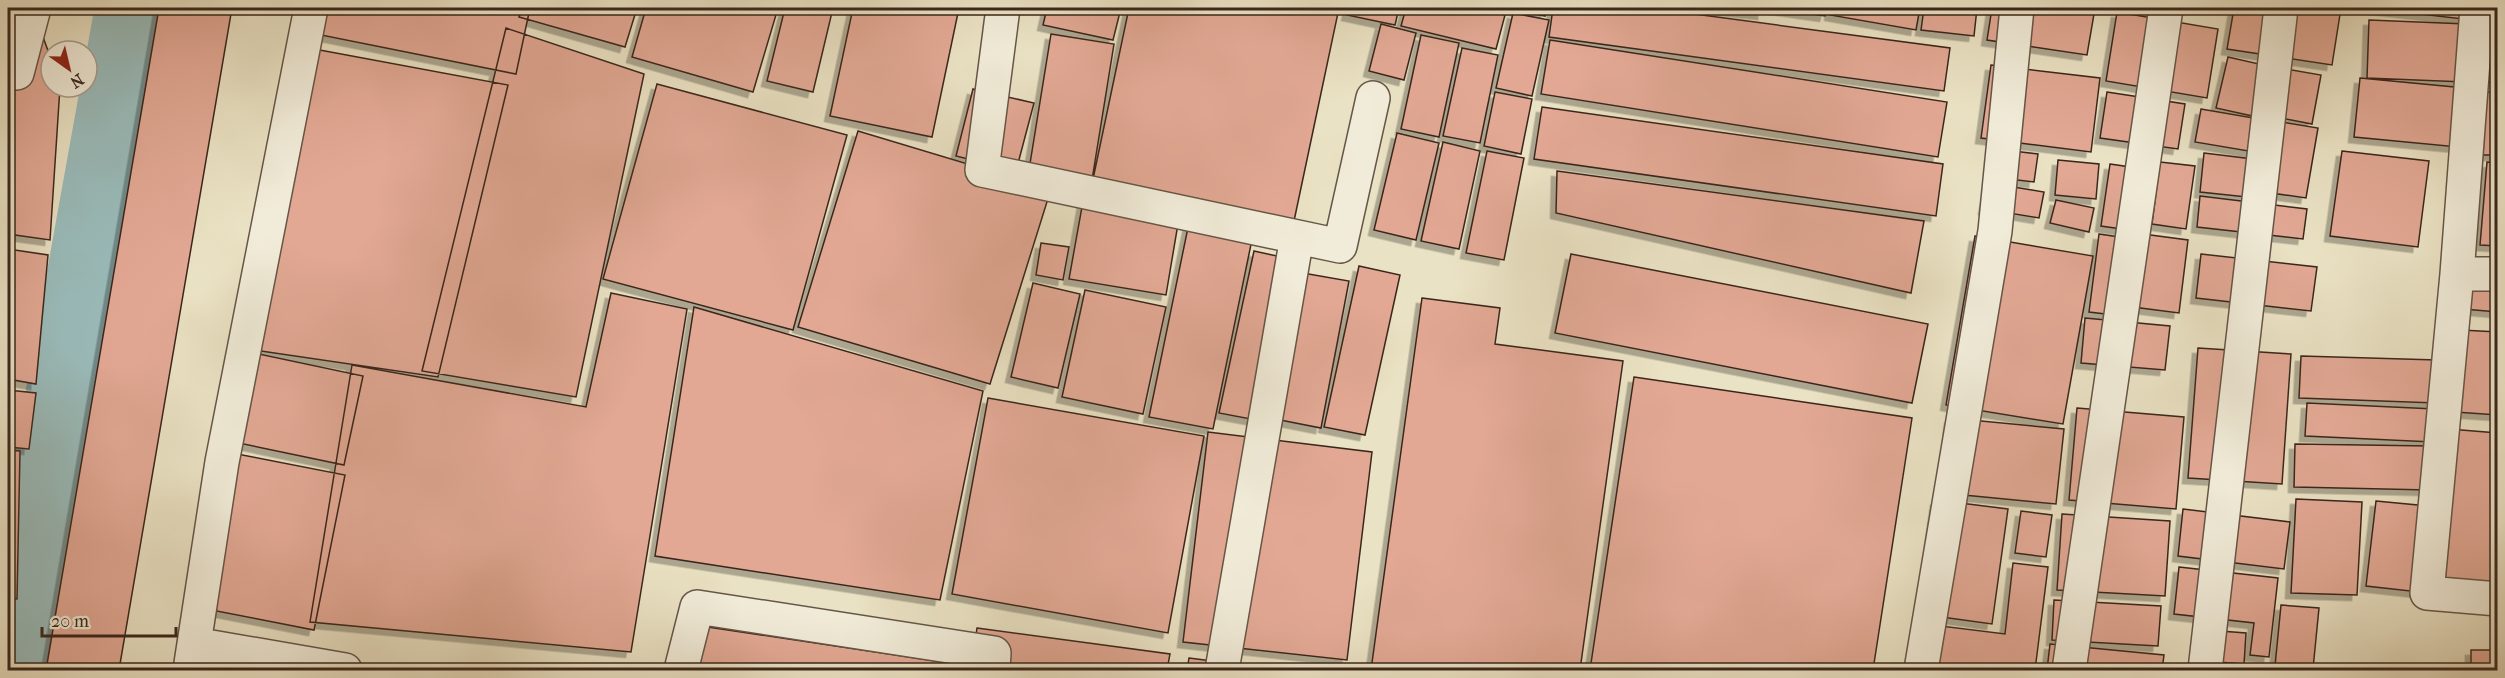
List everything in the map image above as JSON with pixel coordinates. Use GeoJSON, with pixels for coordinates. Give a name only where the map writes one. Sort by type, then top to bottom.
{"type":"FeatureCollection","features":[{"type":"Feature","properties":{"kind":"street"},"geometry":{"type":"LineString","coordinates":[[8,71],[17,74],[34,8]]}},
{"type":"Feature","properties":{"kind":"street"},"geometry":{"type":"LineString","coordinates":[[311,8],[222,462],[192,657],[345,670]]}},
{"type":"Feature","properties":{"kind":"street"},"geometry":{"type":"LineString","coordinates":[[1004,8],[982,170],[1340,246],[1373,98]]}},
{"type":"Feature","properties":{"kind":"street"},"geometry":{"type":"LineString","coordinates":[[1922,670],[1995,231],[2017,8]]}},
{"type":"Feature","properties":{"kind":"street"},"geometry":{"type":"LineString","coordinates":[[2069,670],[2166,8]]}},
{"type":"Feature","properties":{"kind":"street"},"geometry":{"type":"LineString","coordinates":[[2205,670],[2281,8]]}},
{"type":"Feature","properties":{"kind":"street"},"geometry":{"type":"LineString","coordinates":[[2477,8],[2457,274],[2427,592],[2498,598]]}},
{"type":"Feature","properties":{"kind":"street"},"geometry":{"type":"LineString","coordinates":[[1222,670],[1297,237]]}},
{"type":"Feature","properties":{"kind":"street"},"geometry":{"type":"LineString","coordinates":[[2457,274],[2498,274]]}},
{"type":"Feature","properties":{"kind":"street"},"geometry":{"type":"LineString","coordinates":[[681,670],[697,608],[994,652],[993,670]]}},
{"type":"Feature","properties":{"kind":"building"},"geometry":{"type":"Polygon","coordinates":[[[159,8],[232,8],[119,670],[46,670],[159,8]]]}},
{"type":"Feature","properties":{"kind":"building"},"geometry":{"type":"Polygon","coordinates":[[[316,8],[530,8],[516,74],[311,33],[316,8]]]}},
{"type":"Feature","properties":{"kind":"building"},"geometry":{"type":"Polygon","coordinates":[[[522,8],[637,8],[625,47],[519,17],[522,8]]]}},
{"type":"Feature","properties":{"kind":"building"},"geometry":{"type":"Polygon","coordinates":[[[646,8],[778,8],[753,92],[632,57],[646,8]]]}},
{"type":"Feature","properties":{"kind":"building"},"geometry":{"type":"Polygon","coordinates":[[[785,8],[833,8],[813,92],[767,81],[785,8]]]}},
{"type":"Feature","properties":{"kind":"building"},"geometry":{"type":"Polygon","coordinates":[[[853,8],[959,8],[932,137],[830,116],[853,8]]]}},
{"type":"Feature","properties":{"kind":"building"},"geometry":{"type":"Polygon","coordinates":[[[1047,8],[1121,8],[1113,40],[1043,25],[1047,8]]]}},
{"type":"Feature","properties":{"kind":"building"},"geometry":{"type":"Polygon","coordinates":[[[1129,8],[1339,8],[1294,221],[1093,179],[1129,8]]]}},
{"type":"Feature","properties":{"kind":"building"},"geometry":{"type":"Polygon","coordinates":[[[1349,8],[1399,8],[1395,25],[1347,15],[1349,8]]]}},
{"type":"Feature","properties":{"kind":"building"},"geometry":{"type":"Polygon","coordinates":[[[1406,8],[1474,8],[1505,15],[1496,49],[1401,26],[1406,8]]]}},
{"type":"Feature","properties":{"kind":"building"},"geometry":{"type":"Polygon","coordinates":[[[1506,8],[1547,8],[1545,16],[1506,8]]]}},
{"type":"Feature","properties":{"kind":"building"},"geometry":{"type":"Polygon","coordinates":[[[1553,8],[1649,8],[1950,48],[1944,91],[1549,37],[1553,8]]]}},
{"type":"Feature","properties":{"kind":"building"},"geometry":{"type":"Polygon","coordinates":[[[1705,8],[1763,8],[1763,14],[1705,8]]]}},
{"type":"Feature","properties":{"kind":"building"},"geometry":{"type":"Polygon","coordinates":[[[1770,8],[1827,8],[1825,16],[1770,8]]]}},
{"type":"Feature","properties":{"kind":"building"},"geometry":{"type":"Polygon","coordinates":[[[1831,8],[1920,8],[1916,30],[1830,15],[1831,8]]]}},
{"type":"Feature","properties":{"kind":"building"},"geometry":{"type":"Polygon","coordinates":[[[1924,8],[1977,8],[1974,36],[1921,30],[1924,8]]]}},
{"type":"Feature","properties":{"kind":"building"},"geometry":{"type":"Polygon","coordinates":[[[1992,8],[2052,8],[2094,14],[2087,55],[1987,40],[1992,8]]]}},
{"type":"Feature","properties":{"kind":"building"},"geometry":{"type":"Polygon","coordinates":[[[2234,8],[2341,8],[2332,65],[2227,49],[2234,8]]]}},
{"type":"Feature","properties":{"kind":"building"},"geometry":{"type":"Polygon","coordinates":[[[2367,8],[2473,8],[2472,20],[2367,8]]]}},
{"type":"Feature","properties":{"kind":"building"},"geometry":{"type":"Polygon","coordinates":[[[2117,12],[2218,29],[2207,98],[2106,81],[2117,12]]]}},
{"type":"Feature","properties":{"kind":"building"},"geometry":{"type":"Polygon","coordinates":[[[1513,13],[1549,20],[1532,96],[1496,88],[1513,13]]]}},
{"type":"Feature","properties":{"kind":"building"},"geometry":{"type":"Polygon","coordinates":[[[2490,19],[2498,20],[2498,83],[2485,82],[2490,19]]]}},
{"type":"Feature","properties":{"kind":"building"},"geometry":{"type":"Polygon","coordinates":[[[2369,20],[2467,24],[2465,82],[2367,78],[2369,20]]]}},
{"type":"Feature","properties":{"kind":"building"},"geometry":{"type":"Polygon","coordinates":[[[1381,24],[1416,33],[1404,80],[1369,71],[1381,24]]]}},
{"type":"Feature","properties":{"kind":"building"},"geometry":{"type":"Polygon","coordinates":[[[8,28],[43,37],[44,39],[39,39],[39,99],[59,99],[50,240],[8,234],[8,28]]]}},
{"type":"Feature","properties":{"kind":"building"},"geometry":{"type":"Polygon","coordinates":[[[506,28],[644,74],[576,397],[422,371],[506,28]]]}},
{"type":"Feature","properties":{"kind":"building"},"geometry":{"type":"Polygon","coordinates":[[[1051,34],[1114,44],[1091,186],[1028,176],[1051,34]]]}},
{"type":"Feature","properties":{"kind":"building"},"geometry":{"type":"Polygon","coordinates":[[[1421,35],[1459,43],[1439,137],[1401,129],[1421,35]]]}},
{"type":"Feature","properties":{"kind":"building"},"geometry":{"type":"Polygon","coordinates":[[[1550,40],[1947,102],[1938,157],[1541,94],[1550,40]]]}},
{"type":"Feature","properties":{"kind":"building"},"geometry":{"type":"Polygon","coordinates":[[[309,48],[508,85],[438,377],[254,350],[309,48]]]}},
{"type":"Feature","properties":{"kind":"building"},"geometry":{"type":"Polygon","coordinates":[[[1462,48],[1498,55],[1480,143],[1443,136],[1462,48]]]}},
{"type":"Feature","properties":{"kind":"building"},"geometry":{"type":"Polygon","coordinates":[[[2228,57],[2268,66],[2257,117],[2216,108],[2228,57]]]}},
{"type":"Feature","properties":{"kind":"building"},"geometry":{"type":"Polygon","coordinates":[[[1991,65],[2100,78],[2091,152],[1981,138],[1991,65]]]}},
{"type":"Feature","properties":{"kind":"building"},"geometry":{"type":"Polygon","coordinates":[[[2274,67],[2321,75],[2312,124],[2265,115],[2274,67]]]}},
{"type":"Feature","properties":{"kind":"building"},"geometry":{"type":"Polygon","coordinates":[[[2360,78],[2465,88],[2458,147],[2354,137],[2360,78]]]}},
{"type":"Feature","properties":{"kind":"building"},"geometry":{"type":"Polygon","coordinates":[[[657,84],[847,135],[793,330],[603,279],[657,84]]]}},
{"type":"Feature","properties":{"kind":"building"},"geometry":{"type":"Polygon","coordinates":[[[973,89],[1034,103],[1016,171],[956,156],[973,89]]]}},
{"type":"Feature","properties":{"kind":"building"},"geometry":{"type":"Polygon","coordinates":[[[1495,92],[1532,99],[1521,154],[1484,146],[1495,92]]]}},
{"type":"Feature","properties":{"kind":"building"},"geometry":{"type":"Polygon","coordinates":[[[2107,92],[2185,104],[2178,149],[2100,138],[2107,92]]]}},
{"type":"Feature","properties":{"kind":"building"},"geometry":{"type":"Polygon","coordinates":[[[2486,92],[2498,92],[2498,155],[2483,155],[2486,92]]]}},
{"type":"Feature","properties":{"kind":"building"},"geometry":{"type":"Polygon","coordinates":[[[1542,107],[1943,164],[1936,216],[1534,159],[1542,107]]]}},
{"type":"Feature","properties":{"kind":"building"},"geometry":{"type":"Polygon","coordinates":[[[2201,109],[2271,121],[2266,154],[2195,142],[2201,109]]]}},
{"type":"Feature","properties":{"kind":"building"},"geometry":{"type":"Polygon","coordinates":[[[2276,121],[2318,128],[2306,198],[2265,192],[2276,121]]]}},
{"type":"Feature","properties":{"kind":"building"},"geometry":{"type":"Polygon","coordinates":[[[858,131],[1051,189],[990,384],[798,327],[858,131]]]}},
{"type":"Feature","properties":{"kind":"building"},"geometry":{"type":"Polygon","coordinates":[[[1397,133],[1439,143],[1416,240],[1374,230],[1397,133]]]}},
{"type":"Feature","properties":{"kind":"building"},"geometry":{"type":"Polygon","coordinates":[[[1443,142],[1480,151],[1459,249],[1421,241],[1443,142]]]}},
{"type":"Feature","properties":{"kind":"building"},"geometry":{"type":"Polygon","coordinates":[[[1996,149],[2038,154],[2034,182],[1992,177],[1996,149]]]}},
{"type":"Feature","properties":{"kind":"building"},"geometry":{"type":"Polygon","coordinates":[[[1487,151],[1524,158],[1504,260],[1466,253],[1487,151]]]}},
{"type":"Feature","properties":{"kind":"building"},"geometry":{"type":"Polygon","coordinates":[[[2342,151],[2429,161],[2418,247],[2330,236],[2342,151]]]}},
{"type":"Feature","properties":{"kind":"building"},"geometry":{"type":"Polygon","coordinates":[[[2204,153],[2261,160],[2256,198],[2200,192],[2204,153]]]}},
{"type":"Feature","properties":{"kind":"building"},"geometry":{"type":"Polygon","coordinates":[[[2058,160],[2099,164],[2096,199],[2055,195],[2058,160]]]}},
{"type":"Feature","properties":{"kind":"building"},"geometry":{"type":"Polygon","coordinates":[[[2160,162],[2195,166],[2186,229],[2152,224],[2160,162]]]}},
{"type":"Feature","properties":{"kind":"building"},"geometry":{"type":"Polygon","coordinates":[[[2487,162],[2498,163],[2498,246],[2480,245],[2487,162]]]}},
{"type":"Feature","properties":{"kind":"building"},"geometry":{"type":"Polygon","coordinates":[[[2110,164],[2151,170],[2142,232],[2101,226],[2110,164]]]}},
{"type":"Feature","properties":{"kind":"building"},"geometry":{"type":"Polygon","coordinates":[[[1557,171],[1924,221],[1911,293],[1556,213],[1557,171]]]}},
{"type":"Feature","properties":{"kind":"building"},"geometry":{"type":"Polygon","coordinates":[[[1989,183],[2044,192],[2039,218],[1984,209],[1989,183]]]}},
{"type":"Feature","properties":{"kind":"building"},"geometry":{"type":"Polygon","coordinates":[[[1085,190],[1181,206],[1166,295],[1069,279],[1085,190]]]}},
{"type":"Feature","properties":{"kind":"building"},"geometry":{"type":"Polygon","coordinates":[[[2200,196],[2307,209],[2303,239],[2197,227],[2200,196]]]}},
{"type":"Feature","properties":{"kind":"building"},"geometry":{"type":"Polygon","coordinates":[[[2056,200],[2094,208],[2089,232],[2050,223],[2056,200]]]}},
{"type":"Feature","properties":{"kind":"building"},"geometry":{"type":"Polygon","coordinates":[[[1192,208],[1256,220],[1213,429],[1149,417],[1192,208]]]}},
{"type":"Feature","properties":{"kind":"building"},"geometry":{"type":"Polygon","coordinates":[[[2099,234],[2133,239],[2122,316],[2089,312],[2099,234]]]}},
{"type":"Feature","properties":{"kind":"building"},"geometry":{"type":"Polygon","coordinates":[[[2143,234],[2188,240],[2179,313],[2133,307],[2143,234]]]}},
{"type":"Feature","properties":{"kind":"building"},"geometry":{"type":"Polygon","coordinates":[[[1975,236],[2093,256],[2063,424],[1946,405],[1975,236]]]}},
{"type":"Feature","properties":{"kind":"building"},"geometry":{"type":"Polygon","coordinates":[[[1041,243],[1069,247],[1063,280],[1036,275],[1041,243]]]}},
{"type":"Feature","properties":{"kind":"building"},"geometry":{"type":"Polygon","coordinates":[[[8,249],[48,255],[36,384],[8,379],[8,249]]]}},
{"type":"Feature","properties":{"kind":"building"},"geometry":{"type":"Polygon","coordinates":[[[1254,251],[1295,260],[1261,421],[1219,413],[1254,251]]]}},
{"type":"Feature","properties":{"kind":"building"},"geometry":{"type":"Polygon","coordinates":[[[1571,254],[1928,324],[1912,403],[1555,333],[1571,254]]]}},
{"type":"Feature","properties":{"kind":"building"},"geometry":{"type":"Polygon","coordinates":[[[2201,254],[2317,267],[2311,311],[2196,298],[2201,254]]]}},
{"type":"Feature","properties":{"kind":"building"},"geometry":{"type":"Polygon","coordinates":[[[1359,266],[1400,275],[1365,435],[1324,427],[1359,266]]]}},
{"type":"Feature","properties":{"kind":"building"},"geometry":{"type":"Polygon","coordinates":[[[1297,272],[1349,281],[1321,428],[1270,418],[1297,272]]]}},
{"type":"Feature","properties":{"kind":"building"},"geometry":{"type":"Polygon","coordinates":[[[2466,279],[2498,281],[2498,312],[2463,309],[2466,279]]]}},
{"type":"Feature","properties":{"kind":"building"},"geometry":{"type":"Polygon","coordinates":[[[1033,283],[1080,294],[1058,388],[1011,377],[1033,283]]]}},
{"type":"Feature","properties":{"kind":"building"},"geometry":{"type":"Polygon","coordinates":[[[1085,290],[1166,307],[1143,414],[1062,397],[1085,290]]]}},
{"type":"Feature","properties":{"kind":"building"},"geometry":{"type":"Polygon","coordinates":[[[611,293],[687,309],[631,652],[310,622],[352,365],[586,407],[611,293]]]}},
{"type":"Feature","properties":{"kind":"building"},"geometry":{"type":"Polygon","coordinates":[[[1422,298],[1500,308],[1495,344],[1623,361],[1580,670],[1371,670],[1422,298]]]}},
{"type":"Feature","properties":{"kind":"building"},"geometry":{"type":"Polygon","coordinates":[[[694,307],[983,391],[940,600],[655,556],[694,307]]]}},
{"type":"Feature","properties":{"kind":"building"},"geometry":{"type":"Polygon","coordinates":[[[2085,318],[2170,326],[2165,370],[2081,363],[2085,318]]]}},
{"type":"Feature","properties":{"kind":"building"},"geometry":{"type":"Polygon","coordinates":[[[2461,330],[2498,332],[2498,415],[2455,412],[2461,330]]]}},
{"type":"Feature","properties":{"kind":"building"},"geometry":{"type":"Polygon","coordinates":[[[2198,348],[2291,354],[2282,484],[2188,478],[2198,348]]]}},
{"type":"Feature","properties":{"kind":"building"},"geometry":{"type":"Polygon","coordinates":[[[249,352],[363,376],[344,465],[229,441],[249,352]]]}},
{"type":"Feature","properties":{"kind":"building"},"geometry":{"type":"Polygon","coordinates":[[[2301,356],[2437,360],[2436,403],[2299,398],[2301,356]]]}},
{"type":"Feature","properties":{"kind":"building"},"geometry":{"type":"Polygon","coordinates":[[[1634,377],[1912,418],[1873,670],[1590,670],[1634,377]]]}},
{"type":"Feature","properties":{"kind":"building"},"geometry":{"type":"Polygon","coordinates":[[[8,390],[36,393],[29,449],[8,447],[8,390]]]}},
{"type":"Feature","properties":{"kind":"building"},"geometry":{"type":"Polygon","coordinates":[[[988,398],[1204,436],[1168,633],[952,594],[988,398]]]}},
{"type":"Feature","properties":{"kind":"building"},"geometry":{"type":"Polygon","coordinates":[[[2307,403],[2435,409],[2433,442],[2305,436],[2307,403]]]}},
{"type":"Feature","properties":{"kind":"building"},"geometry":{"type":"Polygon","coordinates":[[[2077,408],[2184,417],[2176,509],[2069,500],[2077,408]]]}},
{"type":"Feature","properties":{"kind":"building"},"geometry":{"type":"Polygon","coordinates":[[[1950,418],[2064,429],[2056,504],[1943,493],[1950,418]]]}},
{"type":"Feature","properties":{"kind":"building"},"geometry":{"type":"Polygon","coordinates":[[[2449,429],[2498,433],[2498,593],[2438,589],[2449,429]]]}},
{"type":"Feature","properties":{"kind":"building"},"geometry":{"type":"Polygon","coordinates":[[[1208,432],[1372,452],[1347,660],[1183,642],[1208,432]]]}},
{"type":"Feature","properties":{"kind":"building"},"geometry":{"type":"Polygon","coordinates":[[[2295,444],[2430,446],[2429,490],[2294,487],[2295,444]]]}},
{"type":"Feature","properties":{"kind":"building"},"geometry":{"type":"Polygon","coordinates":[[[8,450],[20,451],[17,599],[8,598],[8,450]]]}},
{"type":"Feature","properties":{"kind":"building"},"geometry":{"type":"Polygon","coordinates":[[[232,453],[345,475],[314,630],[201,608],[232,453]]]}},
{"type":"Feature","properties":{"kind":"building"},"geometry":{"type":"Polygon","coordinates":[[[2296,499],[2362,502],[2357,595],[2291,593],[2296,499]]]}},
{"type":"Feature","properties":{"kind":"building"},"geometry":{"type":"Polygon","coordinates":[[[1936,500],[2008,509],[1992,624],[1920,614],[1936,500]]]}},
{"type":"Feature","properties":{"kind":"building"},"geometry":{"type":"Polygon","coordinates":[[[2376,501],[2428,506],[2419,592],[2366,586],[2376,501]]]}},
{"type":"Feature","properties":{"kind":"building"},"geometry":{"type":"Polygon","coordinates":[[[2183,509],[2290,522],[2284,569],[2178,556],[2183,509]]]}},
{"type":"Feature","properties":{"kind":"building"},"geometry":{"type":"Polygon","coordinates":[[[2021,511],[2052,515],[2046,557],[2015,553],[2021,511]]]}},
{"type":"Feature","properties":{"kind":"building"},"geometry":{"type":"Polygon","coordinates":[[[2062,514],[2170,521],[2165,596],[2057,590],[2062,514]]]}},
{"type":"Feature","properties":{"kind":"building"},"geometry":{"type":"Polygon","coordinates":[[[2013,563],[2048,567],[2035,670],[1912,670],[1917,623],[2005,634],[2013,563]]]}},
{"type":"Feature","properties":{"kind":"building"},"geometry":{"type":"Polygon","coordinates":[[[2179,567],[2278,578],[2269,657],[2250,655],[2254,623],[2174,614],[2179,567]]]}},
{"type":"Feature","properties":{"kind":"building"},"geometry":{"type":"Polygon","coordinates":[[[2054,600],[2161,606],[2158,646],[2052,640],[2054,600]]]}},
{"type":"Feature","properties":{"kind":"building"},"geometry":{"type":"Polygon","coordinates":[[[2281,605],[2319,608],[2313,669],[2275,666],[2281,605]]]}},
{"type":"Feature","properties":{"kind":"building"},"geometry":{"type":"Polygon","coordinates":[[[701,626],[996,670],[694,670],[701,626]]]}},
{"type":"Feature","properties":{"kind":"building"},"geometry":{"type":"Polygon","coordinates":[[[977,628],[1170,654],[1167,670],[971,670],[977,628]]]}},
{"type":"Feature","properties":{"kind":"building"},"geometry":{"type":"Polygon","coordinates":[[[2207,630],[2246,633],[2244,664],[2205,661],[2207,630]]]}},
{"type":"Feature","properties":{"kind":"building"},"geometry":{"type":"Polygon","coordinates":[[[2050,644],[2164,655],[2162,670],[2047,670],[2050,644]]]}},
{"type":"Feature","properties":{"kind":"building"},"geometry":{"type":"Polygon","coordinates":[[[2471,650],[2498,650],[2498,670],[2471,670],[2471,650]]]}},
{"type":"Feature","properties":{"kind":"building"},"geometry":{"type":"Polygon","coordinates":[[[1189,658],[1282,670],[1187,670],[1189,658]]]}},
{"type":"Feature","properties":{"kind":"building"},"geometry":{"type":"Polygon","coordinates":[[[2392,667],[2462,670],[2392,670],[2392,667]]]}},
{"type":"Feature","properties":{"kind":"waterway"},"geometry":{"type":"LineString","coordinates":[[21,670],[26,614],[135,8]]}}]}
